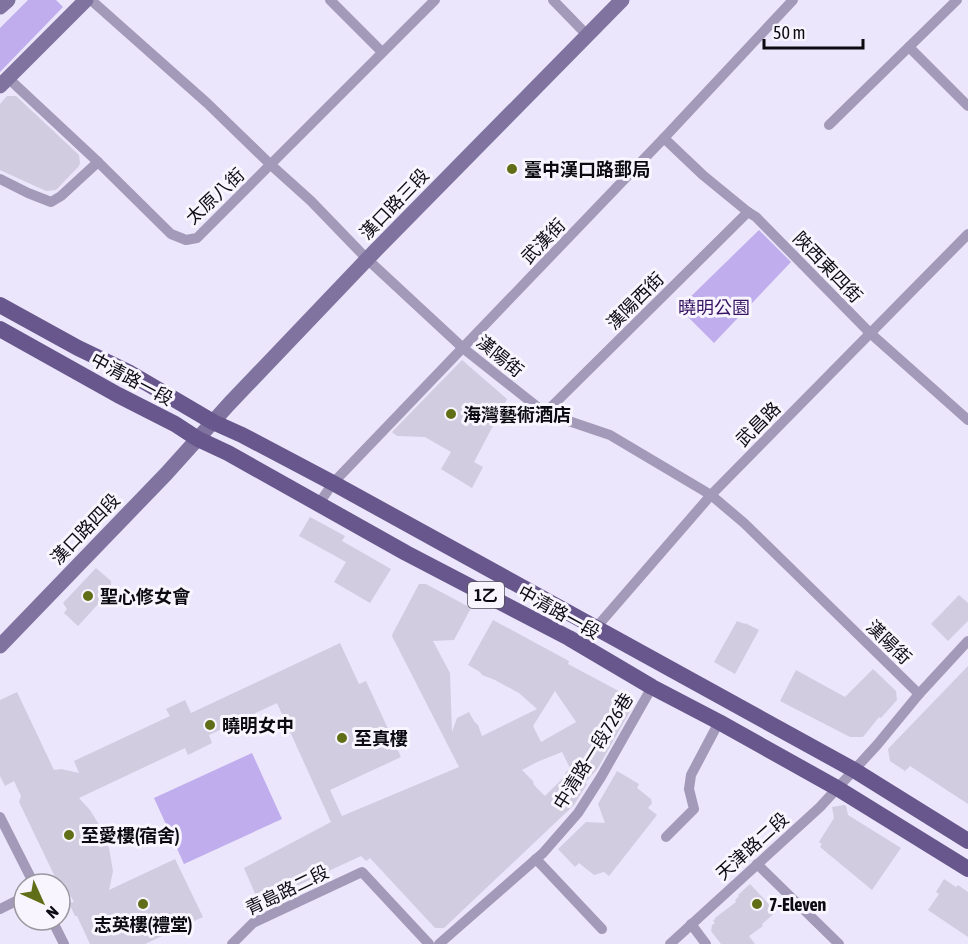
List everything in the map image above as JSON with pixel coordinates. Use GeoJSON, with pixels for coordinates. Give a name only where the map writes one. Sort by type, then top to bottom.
{"type":"FeatureCollection","features":[{"type":"Feature","properties":{"kind":"main road","name":"中清路一段"},"geometry":{"type":"LineString","coordinates":[[0,304],[78,348],[128,372],[213,422],[333,483],[854,770],[968,841]]}},
{"type":"Feature","properties":{"kind":"main road","name":"中清路一段"},"geometry":{"type":"LineString","coordinates":[[0,329],[406,553],[581,645],[652,687],[837,788],[968,869]]}},
{"type":"Feature","properties":{"kind":"street"},"geometry":{"type":"LineString","coordinates":[[0,7],[8,0]]}},
{"type":"Feature","properties":{"kind":"street"},"geometry":{"type":"LineString","coordinates":[[4,82],[86,0]]}},
{"type":"Feature","properties":{"kind":"street","name":"漢陽街"},"geometry":{"type":"LineString","coordinates":[[91,0],[207,103],[311,201],[368,259],[464,348],[545,413],[610,435],[711,495],[744,523],[919,694]]}},
{"type":"Feature","properties":{"kind":"street"},"geometry":{"type":"LineString","coordinates":[[330,0],[382,52]]}},
{"type":"Feature","properties":{"kind":"street","name":"太原八街"},"geometry":{"type":"LineString","coordinates":[[4,82],[99,162],[171,234],[186,240],[198,238],[435,0]]}},
{"type":"Feature","properties":{"kind":"street"},"geometry":{"type":"LineString","coordinates":[[553,0],[587,35]]}},
{"type":"Feature","properties":{"kind":"street","name":"漢口路三段"},"geometry":{"type":"LineString","coordinates":[[198,439],[368,259],[622,0]]}},
{"type":"Feature","properties":{"kind":"street","name":"武漢街"},"geometry":{"type":"LineString","coordinates":[[318,505],[333,483],[794,0]]}},
{"type":"Feature","properties":{"kind":"street"},"geometry":{"type":"LineString","coordinates":[[829,125],[957,0]]}},
{"type":"Feature","properties":{"kind":"street"},"geometry":{"type":"LineString","coordinates":[[909,47],[968,106]]}},
{"type":"Feature","properties":{"kind":"street","name":"陜西東四街"},"geometry":{"type":"LineString","coordinates":[[664,138],[704,176],[756,217],[870,333],[968,420]]}},
{"type":"Feature","properties":{"kind":"street"},"geometry":{"type":"LineString","coordinates":[[0,179],[51,201],[61,196],[99,162]]}},
{"type":"Feature","properties":{"kind":"street","name":"漢陽西街"},"geometry":{"type":"LineString","coordinates":[[545,413],[748,212]]}},
{"type":"Feature","properties":{"kind":"street","name":"武昌路"},"geometry":{"type":"LineString","coordinates":[[581,645],[711,495],[968,234]]}},
{"type":"Feature","properties":{"kind":"street","name":"漢口路四段"},"geometry":{"type":"LineString","coordinates":[[0,646],[198,439]]}},
{"type":"Feature","properties":{"kind":"street","name":"天津路二段"},"geometry":{"type":"LineString","coordinates":[[670,944],[820,807],[968,641]]}},
{"type":"Feature","properties":{"kind":"street","name":"中清路一段726巷"},"geometry":{"type":"LineString","coordinates":[[439,944],[543,853],[578,813],[652,687]]}},
{"type":"Feature","properties":{"kind":"street"},"geometry":{"type":"LineString","coordinates":[[666,837],[694,809],[689,789],[691,775],[719,722]]}},
{"type":"Feature","properties":{"kind":"street"},"geometry":{"type":"LineString","coordinates":[[0,817],[5,838],[26,872]]}},
{"type":"Feature","properties":{"kind":"street"},"geometry":{"type":"LineString","coordinates":[[536,859],[602,929]]}},
{"type":"Feature","properties":{"kind":"street"},"geometry":{"type":"LineString","coordinates":[[757,864],[839,944]]}},
{"type":"Feature","properties":{"kind":"street","name":"青島路二段"},"geometry":{"type":"LineString","coordinates":[[232,944],[253,923],[362,873],[429,944]]}},
{"type":"Feature","properties":{"kind":"street"},"geometry":{"type":"LineString","coordinates":[[692,924],[706,944]]}},
{"type":"Feature","properties":{"kind":"green space"},"geometry":{"type":"Polygon","coordinates":[[[28,0],[56,0],[63,7],[0,72],[0,28],[28,0]]]}},
{"type":"Feature","properties":{"kind":"green space","name":"曉明公園"},"geometry":{"type":"Polygon","coordinates":[[[759,230],[791,262],[714,343],[679,308],[759,230]]]}},
{"type":"Feature","properties":{"kind":"green space"},"geometry":{"type":"Polygon","coordinates":[[[252,753],[282,819],[184,864],[154,798],[252,753]]]}},
{"type":"Feature","properties":{"kind":"building"},"geometry":{"type":"Polygon","coordinates":[[[7,96],[16,96],[79,155],[79,166],[56,190],[46,191],[0,170],[0,104],[7,96]]]}},
{"type":"Feature","properties":{"kind":"building","name":"海灣藝術酒店"},"geometry":{"type":"Polygon","coordinates":[[[462,360],[507,399],[474,462],[483,467],[472,488],[441,469],[451,452],[425,437],[397,436],[392,432],[462,360]]]}},
{"type":"Feature","properties":{"kind":"building"},"geometry":{"type":"Polygon","coordinates":[[[310,517],[345,536],[342,541],[391,569],[370,603],[334,582],[346,562],[299,536],[310,517]]]}},
{"type":"Feature","properties":{"kind":"building","name":"聖心修女會"},"geometry":{"type":"Polygon","coordinates":[[[96,568],[111,581],[111,590],[78,626],[64,613],[67,609],[63,603],[96,568]]]}},
{"type":"Feature","properties":{"kind":"building"},"geometry":{"type":"Polygon","coordinates":[[[419,584],[426,584],[471,608],[454,640],[433,641],[450,673],[452,732],[457,718],[469,712],[482,736],[537,709],[519,693],[482,675],[468,665],[493,620],[630,697],[633,706],[598,768],[585,783],[587,784],[574,805],[444,928],[435,928],[370,858],[366,861],[361,856],[279,894],[275,887],[256,896],[244,868],[331,822],[277,703],[209,735],[212,743],[188,755],[185,748],[79,798],[98,823],[109,848],[113,871],[109,890],[175,859],[203,917],[145,944],[90,944],[72,910],[72,902],[74,902],[72,872],[53,872],[19,802],[21,796],[14,781],[5,786],[0,776],[0,700],[17,692],[54,770],[61,769],[79,773],[74,761],[170,716],[166,709],[185,700],[191,713],[340,643],[359,684],[366,681],[401,757],[330,790],[342,816],[459,767],[392,636],[419,584]],[[555,691],[533,726],[541,742],[576,722],[555,691]],[[562,752],[522,770],[545,796],[570,768],[562,752]]]}},
{"type":"Feature","properties":{"kind":"building"},"geometry":{"type":"Polygon","coordinates":[[[959,595],[968,603],[968,621],[948,641],[931,624],[959,595]]]}},
{"type":"Feature","properties":{"kind":"building"},"geometry":{"type":"Polygon","coordinates":[[[737,621],[759,630],[735,674],[714,662],[737,621]]]}},
{"type":"Feature","properties":{"kind":"building"},"geometry":{"type":"Polygon","coordinates":[[[968,666],[968,804],[910,766],[905,771],[890,761],[888,749],[968,666]]]}},
{"type":"Feature","properties":{"kind":"building"},"geometry":{"type":"Polygon","coordinates":[[[873,669],[896,691],[897,700],[863,737],[850,737],[780,701],[796,670],[845,697],[873,669]]]}},
{"type":"Feature","properties":{"kind":"building"},"geometry":{"type":"Polygon","coordinates":[[[617,771],[639,784],[637,788],[651,799],[652,803],[648,808],[657,815],[609,876],[604,872],[594,875],[579,863],[575,867],[558,849],[586,822],[605,823],[598,804],[617,771]]]}},
{"type":"Feature","properties":{"kind":"building"},"geometry":{"type":"Polygon","coordinates":[[[844,805],[848,815],[901,848],[872,890],[820,847],[822,844],[819,842],[834,818],[832,807],[844,805]]]}},
{"type":"Feature","properties":{"kind":"building"},"geometry":{"type":"Polygon","coordinates":[[[944,879],[968,892],[968,937],[928,910],[939,894],[936,892],[944,879]]]}},
{"type":"Feature","properties":{"kind":"building"},"geometry":{"type":"Polygon","coordinates":[[[750,884],[776,912],[762,924],[763,926],[749,936],[755,944],[721,944],[711,931],[715,923],[713,921],[736,902],[738,895],[750,884]]]}},
{"type":"Feature","properties":{"kind":"place","name":"臺中漢口路郵局"},"geometry":{"type":"Point","coordinates":[512,169]}},
{"type":"Feature","properties":{"kind":"place","name":"海灣藝術酒店"},"geometry":{"type":"Point","coordinates":[451,414]}},
{"type":"Feature","properties":{"kind":"place","name":"聖心修女會"},"geometry":{"type":"Point","coordinates":[88,596]}},
{"type":"Feature","properties":{"kind":"place","name":"曉明女中"},"geometry":{"type":"Point","coordinates":[210,725]}},
{"type":"Feature","properties":{"kind":"place","name":"至真樓"},"geometry":{"type":"Point","coordinates":[342,738]}},
{"type":"Feature","properties":{"kind":"place","name":"至愛樓(宿舍)"},"geometry":{"type":"Point","coordinates":[69,835]}},
{"type":"Feature","properties":{"kind":"place","name":"志英樓(禮堂)"},"geometry":{"type":"Point","coordinates":[143,904]}},
{"type":"Feature","properties":{"kind":"place","name":"7-Eleven"},"geometry":{"type":"Point","coordinates":[757,904]}}]}
